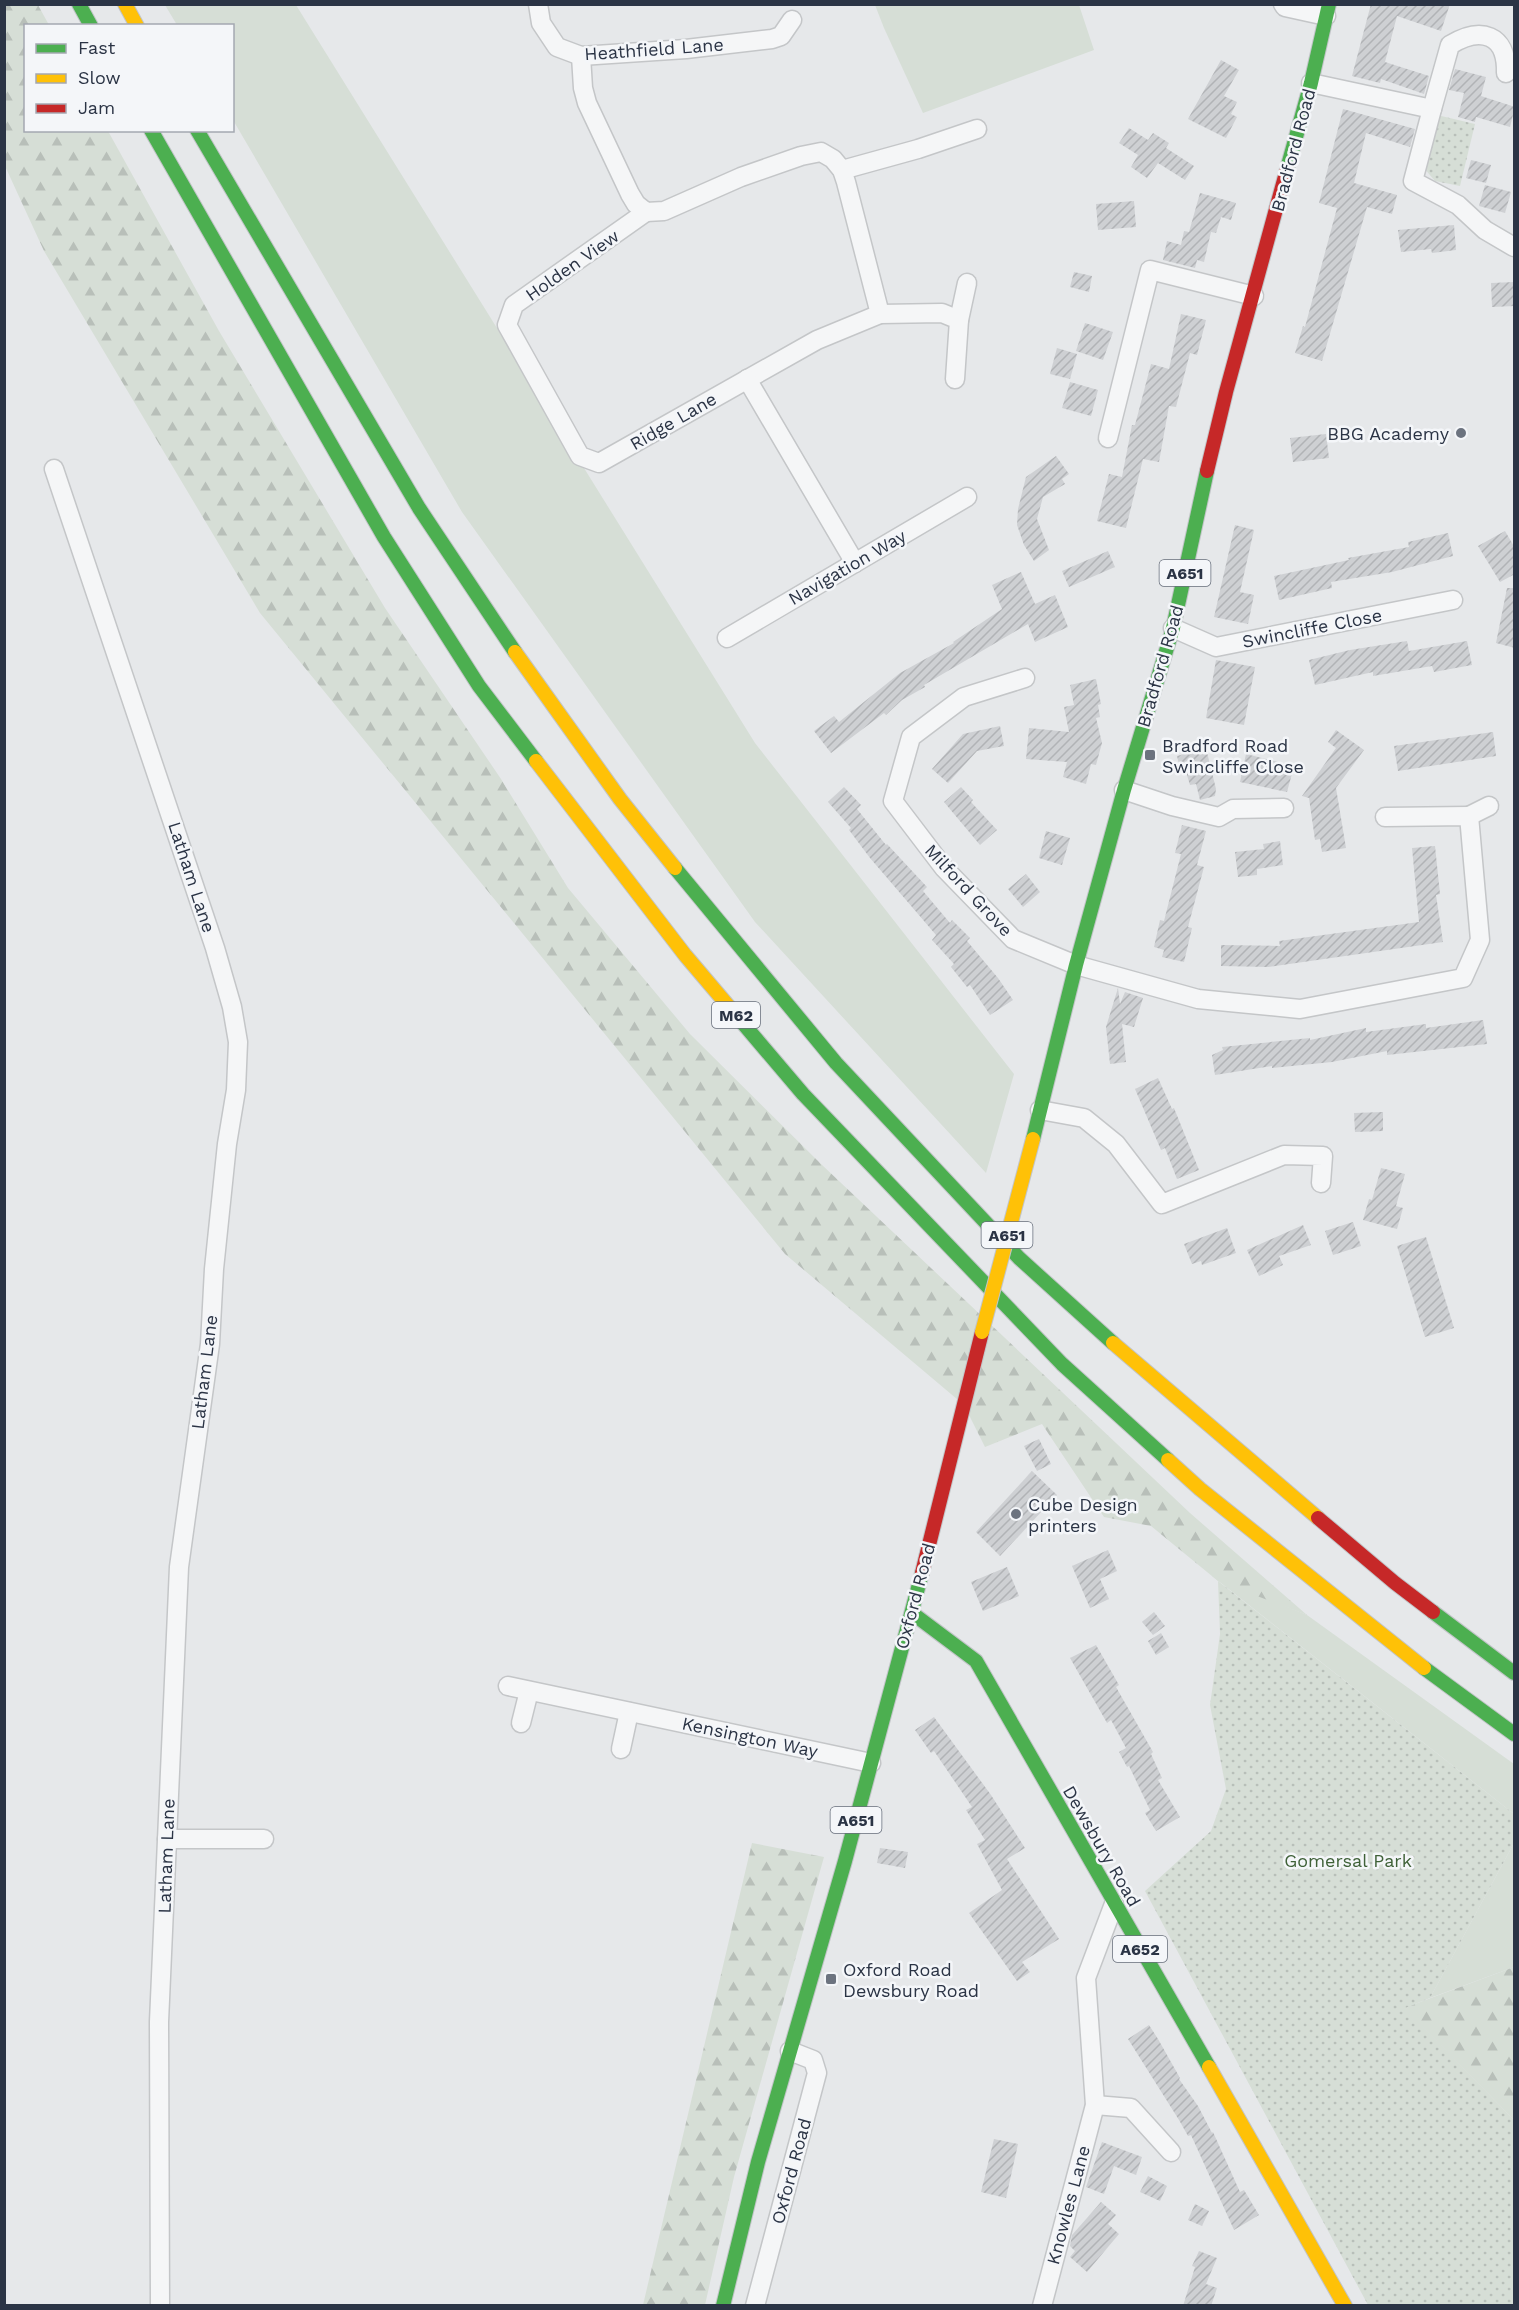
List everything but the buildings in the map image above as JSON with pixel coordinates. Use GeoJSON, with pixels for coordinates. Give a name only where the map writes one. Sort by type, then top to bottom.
{"type":"FeatureCollection","features":[{"type":"Feature","properties":{"kind":"main road"},"geometry":{"type":"LineString","coordinates":[[79,4],[90,24]]}},
{"type":"Feature","properties":{"kind":"main road"},"geometry":{"type":"LineString","coordinates":[[125,4],[136,24]]}},
{"type":"Feature","properties":{"kind":"main road","name":"Bradford Road"},"geometry":{"type":"LineString","coordinates":[[1033,1139],[1076,965],[1124,790],[1173,628],[1226,392],[1311,83],[1328,10]]}},
{"type":"Feature","properties":{"kind":"main road","name":"M62"},"geometry":{"type":"LineString","coordinates":[[152,132],[384,537],[479,686],[685,955],[788,1076],[1071,1372],[1200,1489],[1358,1617],[1475,1707],[1515,1734]]}},
{"type":"Feature","properties":{"kind":"main road","name":"M62"},"geometry":{"type":"LineString","coordinates":[[198,132],[419,508],[520,660],[627,808],[719,924],[836,1063],[1019,1258],[1129,1358],[1395,1583],[1515,1673]]}},
{"type":"Feature","properties":{"kind":"main road","name":"Oxford Road"},"geometry":{"type":"LineString","coordinates":[[723,2306],[758,2162],[912,1613],[1033,1139]]}},
{"type":"Feature","properties":{"kind":"main road","name":"Dewsbury Road"},"geometry":{"type":"LineString","coordinates":[[912,1613],[976,1661],[1345,2306]]}},
{"type":"Feature","properties":{"kind":"street","name":"Heathfield Lane"},"geometry":{"type":"LineString","coordinates":[[538,4],[541,23],[547,35],[557,46],[569,53],[581,56],[686,49],[772,39],[781,36],[792,20]]}},
{"type":"Feature","properties":{"kind":"street"},"geometry":{"type":"LineString","coordinates":[[1283,4],[1285,7],[1328,10]]}},
{"type":"Feature","properties":{"kind":"street"},"geometry":{"type":"LineString","coordinates":[[1506,73],[1504,50],[1497,41],[1479,33],[1450,45],[1413,181],[1458,205],[1485,230],[1515,247]]}},
{"type":"Feature","properties":{"kind":"street"},"geometry":{"type":"LineString","coordinates":[[581,56],[583,88],[587,103],[630,194],[636,204],[646,212],[664,211],[741,177],[801,156],[821,152],[833,159],[842,170],[880,314],[942,313],[959,320]]}},
{"type":"Feature","properties":{"kind":"street"},"geometry":{"type":"LineString","coordinates":[[1311,83],[1432,109]]}},
{"type":"Feature","properties":{"kind":"street"},"geometry":{"type":"LineString","coordinates":[[842,170],[918,149],[977,129]]}},
{"type":"Feature","properties":{"kind":"street","name":"Holden View"},"geometry":{"type":"LineString","coordinates":[[598,463],[580,456],[507,325],[514,305],[646,212]]}},
{"type":"Feature","properties":{"kind":"street"},"geometry":{"type":"LineString","coordinates":[[1108,438],[1150,270],[1254,296]]}},
{"type":"Feature","properties":{"kind":"street"},"geometry":{"type":"LineString","coordinates":[[954,379],[959,320],[967,283]]}},
{"type":"Feature","properties":{"kind":"street","name":"Ridge Lane"},"geometry":{"type":"LineString","coordinates":[[598,463],[817,340],[880,314]]}},
{"type":"Feature","properties":{"kind":"street"},"geometry":{"type":"LineString","coordinates":[[747,379],[855,563]]}},
{"type":"Feature","properties":{"kind":"street","name":"Latham Lane"},"geometry":{"type":"LineString","coordinates":[[54,469],[215,948],[232,1007],[238,1042],[236,1090],[226,1144],[214,1269],[210,1344],[179,1567],[159,2022],[160,2306]]}},
{"type":"Feature","properties":{"kind":"street","name":"Navigation Way"},"geometry":{"type":"LineString","coordinates":[[727,638],[967,497]]}},
{"type":"Feature","properties":{"kind":"street","name":"Swincliffe Close"},"geometry":{"type":"LineString","coordinates":[[1173,628],[1216,647],[1453,600]]}},
{"type":"Feature","properties":{"kind":"street","name":"Milford Grove"},"geometry":{"type":"LineString","coordinates":[[1025,678],[964,697],[912,737],[893,801],[944,868],[1013,939],[1076,965]]}},
{"type":"Feature","properties":{"kind":"street"},"geometry":{"type":"LineString","coordinates":[[1124,790],[1219,818],[1233,809],[1284,808]]}},
{"type":"Feature","properties":{"kind":"street"},"geometry":{"type":"LineString","coordinates":[[1385,817],[1469,816],[1489,806]]}},
{"type":"Feature","properties":{"kind":"street"},"geometry":{"type":"LineString","coordinates":[[1076,965],[1198,999],[1300,1009],[1463,978],[1480,940],[1469,816]]}},
{"type":"Feature","properties":{"kind":"street"},"geometry":{"type":"LineString","coordinates":[[1040,1110],[1084,1118],[1116,1144],[1162,1204],[1284,1155],[1323,1156],[1321,1184]]}},
{"type":"Feature","properties":{"kind":"street","name":"Kensington Way"},"geometry":{"type":"LineString","coordinates":[[508,1686],[871,1763]]}},
{"type":"Feature","properties":{"kind":"street"},"geometry":{"type":"LineString","coordinates":[[521,1722],[529,1691]]}},
{"type":"Feature","properties":{"kind":"street"},"geometry":{"type":"LineString","coordinates":[[621,1749],[628,1712]]}},
{"type":"Feature","properties":{"kind":"street"},"geometry":{"type":"LineString","coordinates":[[167,1839],[264,1839]]}},
{"type":"Feature","properties":{"kind":"street","name":"Knowles Lane"},"geometry":{"type":"LineString","coordinates":[[1042,2306],[1095,2105],[1086,1978],[1114,1904]]}},
{"type":"Feature","properties":{"kind":"street","name":"Oxford Road"},"geometry":{"type":"LineString","coordinates":[[755,2306],[817,2073],[813,2060],[790,2051]]}},
{"type":"Feature","properties":{"kind":"street"},"geometry":{"type":"LineString","coordinates":[[1095,2105],[1131,2109],[1171,2152]]}},
{"type":"Feature","properties":{"kind":"green space"},"geometry":{"type":"Polygon","coordinates":[[[4,5],[38,5],[48,24],[24,24],[24,132],[109,132],[219,331],[385,608],[501,779],[568,888],[690,1034],[821,1164],[1190,1513],[1307,1615],[1218,1581],[1151,1526],[1104,1517],[1042,1424],[985,1447],[964,1405],[785,1254],[260,613],[44,251],[5,166],[4,5]]]}},
{"type":"Feature","properties":{"kind":"green space"},"geometry":{"type":"Polygon","coordinates":[[[165,5],[296,5],[755,743],[1014,1074],[986,1173],[755,922],[462,512],[234,122],[234,24],[176,24],[165,5]]]}},
{"type":"Feature","properties":{"kind":"green space"},"geometry":{"type":"Polygon","coordinates":[[[875,5],[1079,5],[1094,50],[923,113],[875,5]]]}},
{"type":"Feature","properties":{"kind":"green space"},"geometry":{"type":"Polygon","coordinates":[[[1437,115],[1475,124],[1460,186],[1435,181],[1423,167],[1437,115]]]}},
{"type":"Feature","properties":{"kind":"green space"},"geometry":{"type":"Polygon","coordinates":[[[1212,1576],[1307,1615],[1514,1764],[1514,1814],[1212,1576]]]}},
{"type":"Feature","properties":{"kind":"green space","name":"Gomersal Park"},"geometry":{"type":"Polygon","coordinates":[[[1218,1581],[1514,1814],[1514,1843],[1430,1998],[1405,2008],[1514,2120],[1514,2305],[1368,2305],[1145,1891],[1211,1831],[1226,1789],[1210,1705],[1220,1634],[1218,1581]]]}},
{"type":"Feature","properties":{"kind":"green space"},"geometry":{"type":"Polygon","coordinates":[[[752,1843],[824,1857],[734,2177],[705,2305],[643,2305],[752,1843]]]}},
{"type":"Feature","properties":{"kind":"green space"},"geometry":{"type":"Polygon","coordinates":[[[1514,1843],[1514,1967],[1430,1998],[1514,1843]]]}},
{"type":"Feature","properties":{"kind":"green space"},"geometry":{"type":"Polygon","coordinates":[[[1514,1967],[1514,2120],[1404,2008],[1514,1967]]]}},
{"type":"Feature","properties":{"kind":"traffic: fast"},"geometry":{"type":"LineString","coordinates":[[79,4],[90,24]]}},
{"type":"Feature","properties":{"kind":"traffic: fast"},"geometry":{"type":"LineString","coordinates":[[1287,169],[1311,83],[1329,4]]}},
{"type":"Feature","properties":{"kind":"traffic: fast"},"geometry":{"type":"LineString","coordinates":[[152,132],[384,537],[479,686],[536,761]]}},
{"type":"Feature","properties":{"kind":"traffic: fast"},"geometry":{"type":"LineString","coordinates":[[198,132],[419,508],[515,652]]}},
{"type":"Feature","properties":{"kind":"traffic: fast"},"geometry":{"type":"LineString","coordinates":[[1033,1139],[1076,965],[1124,790],[1173,628],[1207,471]]}},
{"type":"Feature","properties":{"kind":"traffic: fast"},"geometry":{"type":"LineString","coordinates":[[675,868],[836,1063],[1019,1258],[1113,1343]]}},
{"type":"Feature","properties":{"kind":"traffic: fast"},"geometry":{"type":"LineString","coordinates":[[741,1021],[803,1094],[1062,1364],[1168,1460]]}},
{"type":"Feature","properties":{"kind":"traffic: fast"},"geometry":{"type":"LineString","coordinates":[[723,2306],[758,2162],[845,1861],[922,1573]]}},
{"type":"Feature","properties":{"kind":"traffic: fast"},"geometry":{"type":"LineString","coordinates":[[1433,1612],[1514,1673]]}},
{"type":"Feature","properties":{"kind":"traffic: fast"},"geometry":{"type":"LineString","coordinates":[[912,1613],[976,1661],[1209,2067]]}},
{"type":"Feature","properties":{"kind":"traffic: fast"},"geometry":{"type":"LineString","coordinates":[[1424,1668],[1514,1734]]}},
{"type":"Feature","properties":{"kind":"traffic: slow"},"geometry":{"type":"LineString","coordinates":[[125,4],[136,24]]}},
{"type":"Feature","properties":{"kind":"traffic: slow"},"geometry":{"type":"LineString","coordinates":[[515,652],[620,799],[675,868]]}},
{"type":"Feature","properties":{"kind":"traffic: slow"},"geometry":{"type":"LineString","coordinates":[[536,761],[685,955],[741,1021]]}},
{"type":"Feature","properties":{"kind":"traffic: slow"},"geometry":{"type":"LineString","coordinates":[[982,1332],[1033,1139]]}},
{"type":"Feature","properties":{"kind":"traffic: slow"},"geometry":{"type":"LineString","coordinates":[[1113,1343],[1318,1518]]}},
{"type":"Feature","properties":{"kind":"traffic: slow"},"geometry":{"type":"LineString","coordinates":[[1168,1460],[1200,1489],[1424,1668]]}},
{"type":"Feature","properties":{"kind":"traffic: slow"},"geometry":{"type":"LineString","coordinates":[[1209,2067],[1345,2306]]}},
{"type":"Feature","properties":{"kind":"traffic: jam"},"geometry":{"type":"LineString","coordinates":[[1207,471],[1226,392],[1287,169]]}},
{"type":"Feature","properties":{"kind":"traffic: jam"},"geometry":{"type":"LineString","coordinates":[[922,1573],[982,1332]]}},
{"type":"Feature","properties":{"kind":"traffic: jam"},"geometry":{"type":"LineString","coordinates":[[1318,1518],[1433,1612]]}},
{"type":"Feature","properties":{"kind":"place","name":"BBG Academy"},"geometry":{"type":"Point","coordinates":[1461,433]}},
{"type":"Feature","properties":{"kind":"place","name":"Bradford Road Swincliffe Close"},"geometry":{"type":"Point","coordinates":[1150,755]}},
{"type":"Feature","properties":{"kind":"place","name":"Cube Design printers"},"geometry":{"type":"Point","coordinates":[1016,1514]}},
{"type":"Feature","properties":{"kind":"place","name":"Oxford Road Dewsbury Road"},"geometry":{"type":"Point","coordinates":[831,1979]}}]}
